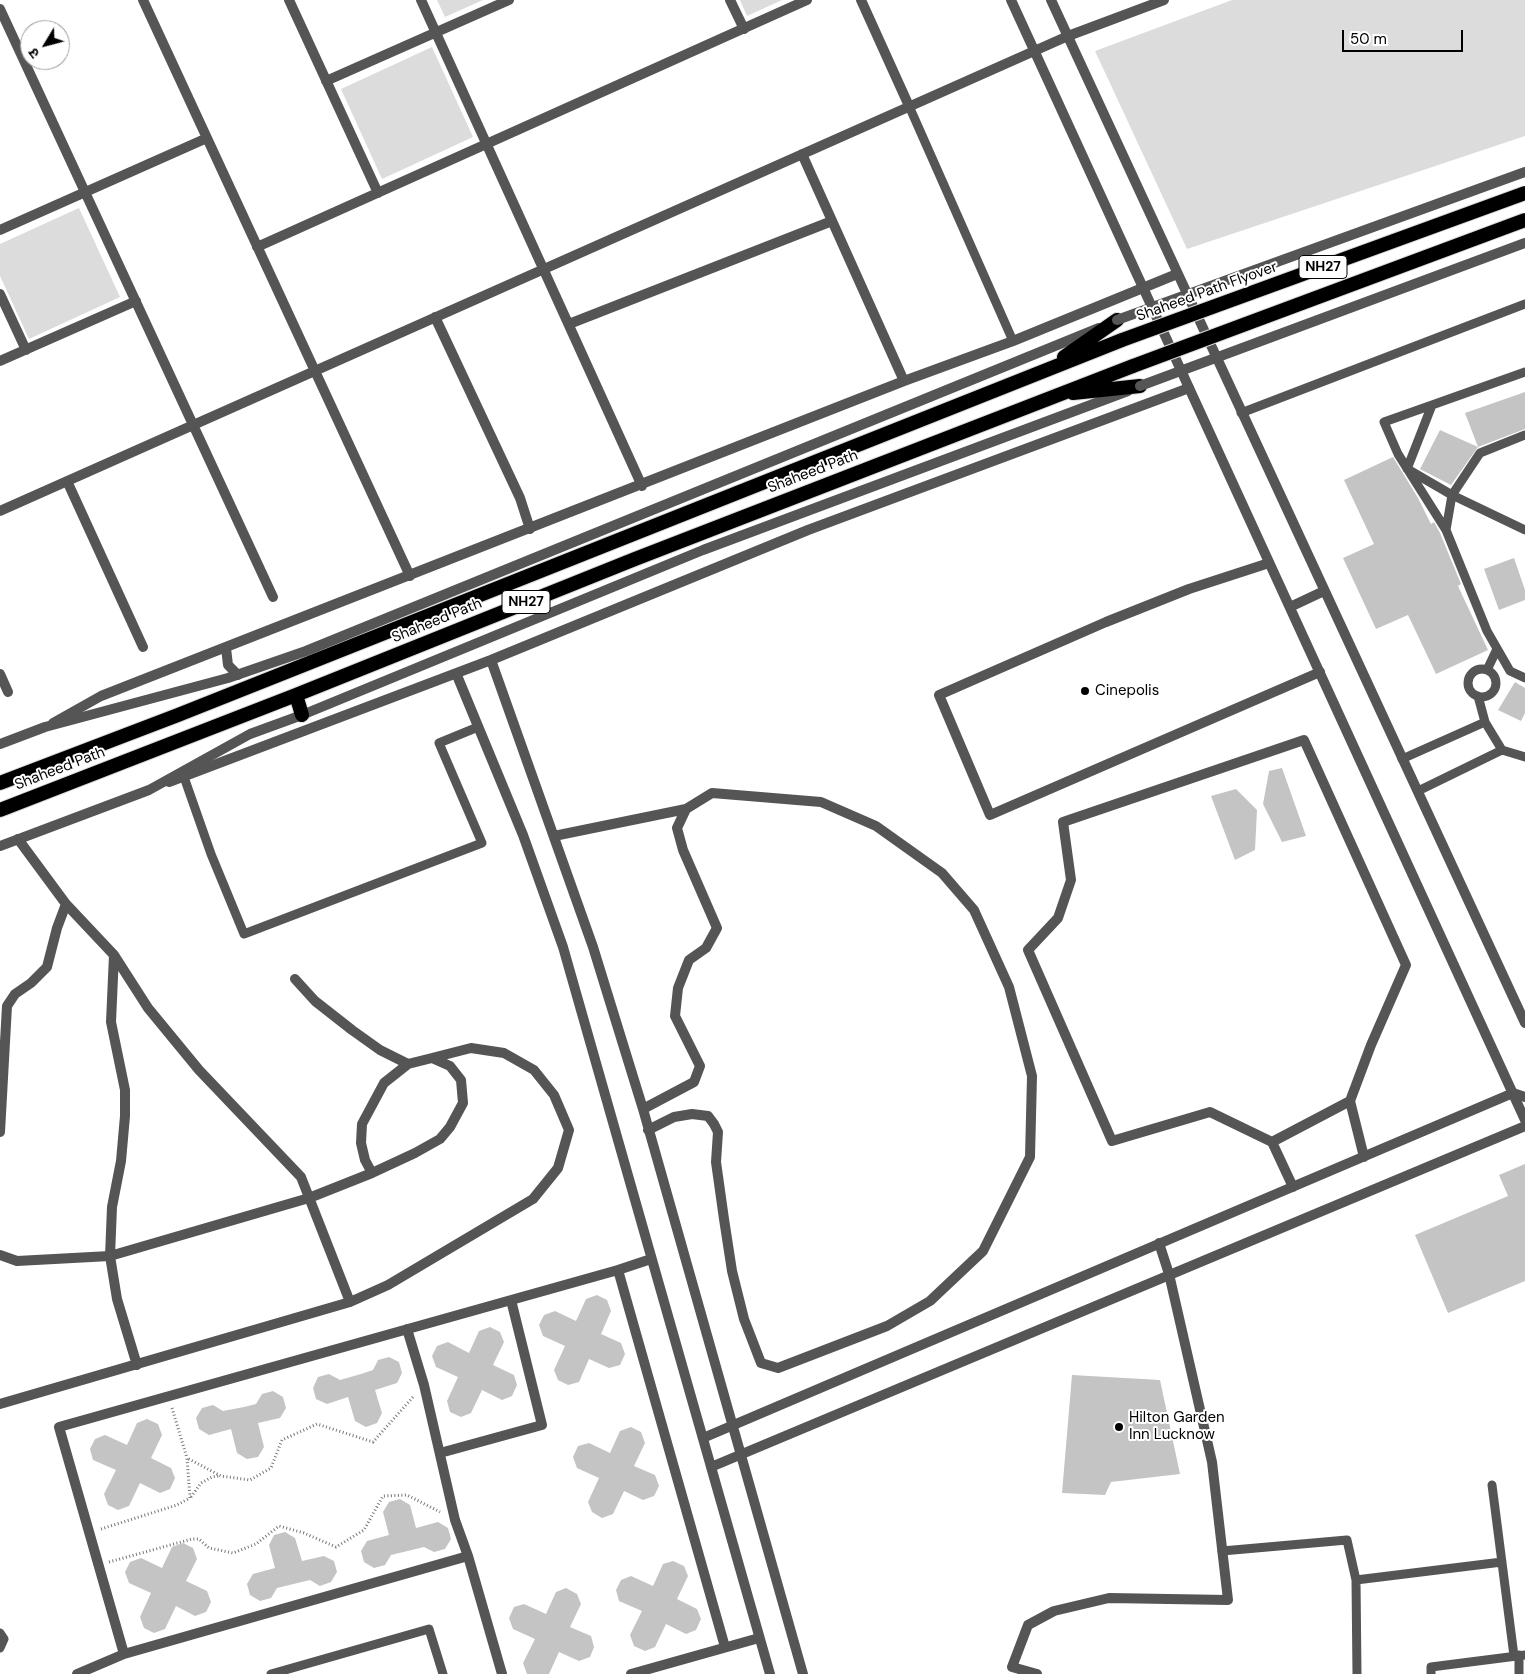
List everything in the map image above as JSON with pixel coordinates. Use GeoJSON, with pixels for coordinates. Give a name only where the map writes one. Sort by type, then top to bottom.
{"type":"FeatureCollection","features":[{"type":"Feature","properties":{"kind":"highway","name":"Shaheed Path Flyover"},"geometry":{"type":"LineString","coordinates":[[1043,372],[1122,340],[1525,193]]}},
{"type":"Feature","properties":{"kind":"highway","name":"NH27"},"geometry":{"type":"LineString","coordinates":[[1052,396],[1525,220]]}},
{"type":"Feature","properties":{"kind":"highway"},"geometry":{"type":"LineString","coordinates":[[1043,372],[1117,320]]}},
{"type":"Feature","properties":{"kind":"highway","name":"Shaheed Path"},"geometry":{"type":"LineString","coordinates":[[0,783],[378,629],[1043,372]]}},
{"type":"Feature","properties":{"kind":"highway"},"geometry":{"type":"LineString","coordinates":[[1052,396],[1140,386]]}},
{"type":"Feature","properties":{"kind":"highway","name":"Shaheed Path"},"geometry":{"type":"LineString","coordinates":[[0,810],[1052,396]]}},
{"type":"Feature","properties":{"kind":"highway"},"geometry":{"type":"LineString","coordinates":[[296,695],[302,715]]}},
{"type":"Feature","properties":{"kind":"street"},"geometry":{"type":"LineString","coordinates":[[143,0],[410,576]]}},
{"type":"Feature","properties":{"kind":"street"},"geometry":{"type":"LineString","coordinates":[[289,0],[378,193]]}},
{"type":"Feature","properties":{"kind":"street"},"geometry":{"type":"LineString","coordinates":[[421,0],[642,486]]}},
{"type":"Feature","properties":{"kind":"street"},"geometry":{"type":"LineString","coordinates":[[326,81],[509,0]]}},
{"type":"Feature","properties":{"kind":"street"},"geometry":{"type":"LineString","coordinates":[[730,0],[744,29]]}},
{"type":"Feature","properties":{"kind":"street"},"geometry":{"type":"LineString","coordinates":[[258,247],[807,0]]}},
{"type":"Feature","properties":{"kind":"street"},"geometry":{"type":"LineString","coordinates":[[861,0],[909,106]]}},
{"type":"Feature","properties":{"kind":"street"},"geometry":{"type":"LineString","coordinates":[[1011,0],[1525,1120]]}},
{"type":"Feature","properties":{"kind":"street"},"geometry":{"type":"LineString","coordinates":[[1051,0],[1525,1024]]}},
{"type":"Feature","properties":{"kind":"street"},"geometry":{"type":"LineString","coordinates":[[0,510],[1068,36],[1164,0]]}},
{"type":"Feature","properties":{"kind":"street"},"geometry":{"type":"LineString","coordinates":[[0,9],[274,597]]}},
{"type":"Feature","properties":{"kind":"street"},"geometry":{"type":"LineString","coordinates":[[0,230],[207,138]]}},
{"type":"Feature","properties":{"kind":"street"},"geometry":{"type":"LineString","coordinates":[[802,154],[904,381]]}},
{"type":"Feature","properties":{"kind":"street"},"geometry":{"type":"LineString","coordinates":[[0,744],[45,727],[238,675],[306,651],[378,629],[1117,320],[1525,172]]}},
{"type":"Feature","properties":{"kind":"street"},"geometry":{"type":"LineString","coordinates":[[569,324],[832,221]]}},
{"type":"Feature","properties":{"kind":"street"},"geometry":{"type":"LineString","coordinates":[[149,790],[250,734],[302,715],[703,550],[1525,243]]}},
{"type":"Feature","properties":{"kind":"street"},"geometry":{"type":"LineString","coordinates":[[45,727],[102,696],[642,486],[904,381],[1013,341],[1177,274]]}},
{"type":"Feature","properties":{"kind":"street"},"geometry":{"type":"LineString","coordinates":[[0,294],[26,350]]}},
{"type":"Feature","properties":{"kind":"street"},"geometry":{"type":"LineString","coordinates":[[0,361],[136,301]]}},
{"type":"Feature","properties":{"kind":"street"},"geometry":{"type":"LineString","coordinates":[[436,317],[520,498],[530,529]]}},
{"type":"Feature","properties":{"kind":"street"},"geometry":{"type":"LineString","coordinates":[[0,846],[456,674],[808,530],[1189,388]]}},
{"type":"Feature","properties":{"kind":"street"},"geometry":{"type":"LineString","coordinates":[[67,481],[143,647]]}},
{"type":"Feature","properties":{"kind":"street"},"geometry":{"type":"LineString","coordinates":[[1270,563],[1189,589],[1106,622],[939,695],[990,815],[1320,672]]}},
{"type":"Feature","properties":{"kind":"street"},"geometry":{"type":"LineString","coordinates":[[1290,607],[1324,591]]}},
{"type":"Feature","properties":{"kind":"street"},"geometry":{"type":"LineString","coordinates":[[226,648],[228,665],[238,675]]}},
{"type":"Feature","properties":{"kind":"street"},"geometry":{"type":"LineString","coordinates":[[491,660],[593,947],[643,1109],[803,1674]]}},
{"type":"Feature","properties":{"kind":"street"},"geometry":{"type":"LineString","coordinates":[[0,674],[8,692]]}},
{"type":"Feature","properties":{"kind":"street"},"geometry":{"type":"LineString","coordinates":[[456,674],[523,835],[564,947],[770,1674]]}},
{"type":"Feature","properties":{"kind":"street"},"geometry":{"type":"LineString","coordinates":[[1294,1187],[1272,1142],[1210,1112],[1112,1141],[1028,950],[1058,918],[1071,880],[1063,822],[1304,740],[1406,965],[1371,1045],[1350,1101],[1364,1157]]}},
{"type":"Feature","properties":{"kind":"street"},"geometry":{"type":"LineString","coordinates":[[554,836],[686,809],[712,793],[821,802],[876,826],[942,873],[974,910],[1009,987],[1032,1076],[1030,1157],[983,1252],[930,1301],[887,1326],[778,1368],[761,1363],[744,1319],[732,1271],[716,1162],[718,1132],[714,1124],[708,1116],[692,1114],[674,1117],[648,1130]]}},
{"type":"Feature","properties":{"kind":"street"},"geometry":{"type":"LineString","coordinates":[[643,1109],[694,1082],[700,1066],[676,1016],[678,988],[689,960],[706,948],[716,928],[683,850],[677,828],[686,809]]}},
{"type":"Feature","properties":{"kind":"street"},"geometry":{"type":"LineString","coordinates":[[18,840],[66,904],[114,955],[148,1008],[199,1070],[301,1177],[350,1302]]}},
{"type":"Feature","properties":{"kind":"street"},"geometry":{"type":"LineString","coordinates":[[0,1132],[7,1006],[15,994],[31,983],[46,967],[66,904]]}},
{"type":"Feature","properties":{"kind":"street"},"geometry":{"type":"LineString","coordinates":[[114,955],[111,1022],[125,1090],[125,1107],[121,1161],[112,1207],[110,1256],[117,1299],[137,1365]]}},
{"type":"Feature","properties":{"kind":"street"},"geometry":{"type":"LineString","coordinates":[[295,979],[315,1001],[352,1030],[380,1050],[408,1064]]}},
{"type":"Feature","properties":{"kind":"street"},"geometry":{"type":"LineString","coordinates":[[0,1404],[350,1302],[388,1285],[533,1199],[558,1168],[569,1130],[554,1095],[534,1070],[504,1053],[471,1048],[408,1064],[384,1083],[362,1124],[361,1143],[365,1160],[372,1173]]}},
{"type":"Feature","properties":{"kind":"street"},"geometry":{"type":"LineString","coordinates":[[0,1255],[17,1261],[110,1256],[309,1198],[415,1154],[440,1139],[450,1127],[462,1103],[461,1080],[450,1066],[432,1058]]}},
{"type":"Feature","properties":{"kind":"street"},"geometry":{"type":"LineString","coordinates":[[703,1438],[1513,1093],[1525,1096]]}},
{"type":"Feature","properties":{"kind":"street"},"geometry":{"type":"LineString","coordinates":[[1272,1142],[1350,1101]]}},
{"type":"Feature","properties":{"kind":"street"},"geometry":{"type":"LineString","coordinates":[[711,1467],[1525,1126]]}},
{"type":"Feature","properties":{"kind":"street"},"geometry":{"type":"LineString","coordinates":[[1037,1674],[1012,1667],[1028,1625],[1054,1611],[1110,1598],[1228,1600],[1212,1462],[1169,1274],[1159,1243]]}},
{"type":"Feature","properties":{"kind":"street"},"geometry":{"type":"LineString","coordinates":[[124,1654],[59,1427],[618,1270],[651,1259]]}},
{"type":"Feature","properties":{"kind":"street"},"geometry":{"type":"LineString","coordinates":[[618,1270],[725,1647]]}},
{"type":"Feature","properties":{"kind":"street"},"geometry":{"type":"LineString","coordinates":[[440,1452],[542,1425],[511,1300]]}},
{"type":"Feature","properties":{"kind":"street"},"geometry":{"type":"LineString","coordinates":[[407,1329],[424,1385],[455,1520],[468,1556],[502,1674]]}},
{"type":"Feature","properties":{"kind":"street"},"geometry":{"type":"LineString","coordinates":[[77,1674],[124,1654],[468,1556]]}},
{"type":"Feature","properties":{"kind":"street"},"geometry":{"type":"LineString","coordinates":[[631,1674],[759,1638]]}},
{"type":"Feature","properties":{"kind":"lane"},"geometry":{"type":"LineString","coordinates":[[909,106],[1013,341]]}},
{"type":"Feature","properties":{"kind":"lane"},"geometry":{"type":"LineString","coordinates":[[1241,413],[1525,304]]}},
{"type":"Feature","properties":{"kind":"lane"},"geometry":{"type":"LineString","coordinates":[[1525,372],[1384,422],[1406,469],[1446,530],[1487,631],[1510,671],[1525,678]]}},
{"type":"Feature","properties":{"kind":"lane"},"geometry":{"type":"LineString","coordinates":[[1406,469],[1432,405]]}},
{"type":"Feature","properties":{"kind":"lane"},"geometry":{"type":"LineString","coordinates":[[1446,530],[1452,495],[1480,453],[1525,435]]}},
{"type":"Feature","properties":{"kind":"lane"},"geometry":{"type":"LineString","coordinates":[[1406,469],[1452,495],[1525,530]]}},
{"type":"Feature","properties":{"kind":"lane"},"geometry":{"type":"LineString","coordinates":[[1487,670],[1497,649]]}},
{"type":"Feature","properties":{"kind":"lane"},"geometry":{"type":"LineString","coordinates":[[1478,696],[1488,696],[1496,685],[1494,676],[1487,670],[1478,670],[1469,680],[1469,688],[1478,696],[1485,722],[1502,750],[1525,757]]}},
{"type":"Feature","properties":{"kind":"lane"},"geometry":{"type":"LineString","coordinates":[[1402,759],[1485,722]]}},
{"type":"Feature","properties":{"kind":"lane"},"geometry":{"type":"LineString","coordinates":[[184,777],[211,854],[244,934],[482,843],[439,743],[478,727]]}},
{"type":"Feature","properties":{"kind":"lane"},"geometry":{"type":"LineString","coordinates":[[1418,791],[1502,750]]}},
{"type":"Feature","properties":{"kind":"lane"},"geometry":{"type":"LineString","coordinates":[[1492,1485],[1502,1562],[1519,1655],[1519,1674]]}},
{"type":"Feature","properties":{"kind":"lane"},"geometry":{"type":"LineString","coordinates":[[1222,1551],[1348,1540],[1356,1580],[1357,1674]]}},
{"type":"Feature","properties":{"kind":"lane"},"geometry":{"type":"LineString","coordinates":[[1356,1580],[1502,1562]]}},
{"type":"Feature","properties":{"kind":"lane"},"geometry":{"type":"LineString","coordinates":[[271,1674],[429,1629],[442,1674]]}},
{"type":"Feature","properties":{"kind":"lane"},"geometry":{"type":"LineString","coordinates":[[0,1633],[4,1639],[0,1648]]}},
{"type":"Feature","properties":{"kind":"lane"},"geometry":{"type":"LineString","coordinates":[[1431,1674],[1431,1668],[1519,1655]]}},
{"type":"Feature","properties":{"kind":"path"},"geometry":{"type":"LineString","coordinates":[[89,1533],[177,1505],[190,1498],[201,1484],[212,1477],[222,1476],[250,1480],[271,1468],[282,1440],[317,1424],[373,1442],[424,1385]]}},
{"type":"Feature","properties":{"kind":"path"},"geometry":{"type":"LineString","coordinates":[[168,1396],[187,1458],[190,1498]]}},
{"type":"Feature","properties":{"kind":"path"},"geometry":{"type":"LineString","coordinates":[[187,1458],[222,1476]]}},
{"type":"Feature","properties":{"kind":"path"},"geometry":{"type":"LineString","coordinates":[[98,1565],[192,1539],[199,1539],[210,1548],[233,1553],[256,1544],[279,1526],[304,1533],[336,1548],[364,1530],[383,1496],[407,1494],[455,1520]]}},
{"type":"Feature","properties":{"kind":"shaded area"},"geometry":{"type":"Polygon","coordinates":[[[437,0],[483,0],[445,17],[437,0]]]}},
{"type":"Feature","properties":{"kind":"shaded area"},"geometry":{"type":"Polygon","coordinates":[[[740,0],[782,0],[747,16],[740,0]]]}},
{"type":"Feature","properties":{"kind":"shaded area"},"geometry":{"type":"Polygon","coordinates":[[[1232,0],[1525,0],[1525,136],[1187,249],[1095,51],[1232,0]]]}},
{"type":"Feature","properties":{"kind":"shaded area"},"geometry":{"type":"Polygon","coordinates":[[[432,47],[473,137],[382,179],[341,89],[432,47]]]}},
{"type":"Feature","properties":{"kind":"shaded area"},"geometry":{"type":"Polygon","coordinates":[[[79,208],[120,297],[29,339],[0,276],[0,244],[79,208]]]}},
{"type":"Feature","properties":{"kind":"building"},"geometry":{"type":"Polygon","coordinates":[[[1525,392],[1525,429],[1478,447],[1465,413],[1525,392]]]}},
{"type":"Feature","properties":{"kind":"building"},"geometry":{"type":"Polygon","coordinates":[[[1440,430],[1478,447],[1451,485],[1420,469],[1440,430]]]}},
{"type":"Feature","properties":{"kind":"building"},"geometry":{"type":"Polygon","coordinates":[[[1393,457],[1418,498],[1431,524],[1434,522],[1440,533],[1461,584],[1458,586],[1488,650],[1436,674],[1408,615],[1376,629],[1343,558],[1374,544],[1344,480],[1393,457]]]}},
{"type":"Feature","properties":{"kind":"building"},"geometry":{"type":"Polygon","coordinates":[[[1514,558],[1525,590],[1525,600],[1499,610],[1484,569],[1514,558]]]}},
{"type":"Feature","properties":{"kind":"building"},"geometry":{"type":"Polygon","coordinates":[[[1515,682],[1525,688],[1525,713],[1521,721],[1498,710],[1515,682]]]}},
{"type":"Feature","properties":{"kind":"building"},"geometry":{"type":"Polygon","coordinates":[[[1282,768],[1306,836],[1282,842],[1263,804],[1269,771],[1282,768]]]}},
{"type":"Feature","properties":{"kind":"building"},"geometry":{"type":"Polygon","coordinates":[[[1236,789],[1257,810],[1255,850],[1235,860],[1211,796],[1236,789]]]}},
{"type":"Feature","properties":{"kind":"building"},"geometry":{"type":"Polygon","coordinates":[[[1525,1164],[1525,1281],[1448,1313],[1415,1235],[1508,1196],[1499,1175],[1525,1164]]]}},
{"type":"Feature","properties":{"kind":"building"},"geometry":{"type":"Polygon","coordinates":[[[597,1295],[607,1300],[611,1311],[601,1334],[621,1343],[625,1354],[620,1365],[609,1368],[589,1359],[579,1382],[568,1385],[558,1380],[554,1370],[565,1346],[543,1336],[539,1325],[544,1315],[555,1311],[576,1321],[586,1299],[597,1295]]]}},
{"type":"Feature","properties":{"kind":"building"},"geometry":{"type":"Polygon","coordinates":[[[490,1327],[500,1332],[504,1342],[493,1365],[514,1375],[517,1385],[512,1396],[502,1400],[482,1390],[471,1413],[461,1417],[450,1412],[447,1401],[458,1377],[436,1367],[432,1356],[437,1346],[448,1342],[469,1353],[479,1331],[490,1327]]]}},
{"type":"Feature","properties":{"kind":"building"},"geometry":{"type":"Polygon","coordinates":[[[389,1357],[399,1362],[402,1373],[397,1383],[375,1390],[382,1413],[377,1423],[366,1427],[355,1421],[348,1397],[327,1404],[316,1399],[313,1388],[318,1377],[329,1374],[340,1380],[373,1370],[378,1360],[389,1357]]]}},
{"type":"Feature","properties":{"kind":"building","name":"Hilton Garden Inn Lucknow"},"geometry":{"type":"Polygon","coordinates":[[[1072,1375],[1160,1380],[1180,1474],[1111,1482],[1105,1495],[1062,1493],[1072,1375]]]}},
{"type":"Feature","properties":{"kind":"building"},"geometry":{"type":"Polygon","coordinates":[[[273,1391],[283,1397],[286,1408],[280,1418],[258,1423],[264,1447],[258,1457],[247,1459],[237,1453],[231,1429],[209,1435],[199,1429],[196,1418],[202,1408],[213,1405],[223,1411],[244,1407],[256,1404],[262,1394],[273,1391]]]}},
{"type":"Feature","properties":{"kind":"building"},"geometry":{"type":"Polygon","coordinates":[[[147,1419],[158,1424],[162,1435],[151,1458],[171,1468],[175,1478],[170,1489],[160,1493],[140,1483],[129,1506],[118,1510],[108,1505],[104,1494],[116,1470],[93,1460],[90,1449],[95,1439],[105,1435],[127,1445],[137,1423],[147,1419]]]}},
{"type":"Feature","properties":{"kind":"building"},"geometry":{"type":"Polygon","coordinates":[[[631,1427],[641,1432],[645,1443],[634,1466],[655,1475],[659,1486],[654,1496],[643,1500],[624,1491],[613,1514],[602,1518],[592,1512],[588,1502],[599,1478],[577,1468],[573,1457],[578,1446],[589,1443],[610,1453],[620,1431],[631,1427]]]}},
{"type":"Feature","properties":{"kind":"building"},"geometry":{"type":"Polygon","coordinates":[[[400,1499],[410,1505],[416,1528],[438,1522],[448,1528],[451,1539],[445,1549],[434,1552],[424,1547],[391,1555],[385,1565],[374,1568],[364,1562],[361,1551],[367,1541],[389,1535],[383,1512],[389,1502],[400,1499]]]}},
{"type":"Feature","properties":{"kind":"building"},"geometry":{"type":"Polygon","coordinates":[[[285,1532],[295,1538],[302,1561],[324,1556],[334,1561],[337,1572],[331,1582],[320,1586],[310,1580],[277,1588],[271,1598],[260,1601],[250,1595],[247,1584],[253,1574],[275,1568],[269,1545],[274,1535],[285,1532]]]}},
{"type":"Feature","properties":{"kind":"building"},"geometry":{"type":"Polygon","coordinates":[[[183,1543],[193,1548],[197,1559],[186,1581],[207,1591],[211,1602],[206,1612],[195,1616],[176,1606],[165,1629],[154,1633],[144,1628],[140,1617],[151,1593],[129,1583],[125,1572],[130,1562],[141,1558],[162,1568],[172,1547],[183,1543]]]}},
{"type":"Feature","properties":{"kind":"building"},"geometry":{"type":"Polygon","coordinates":[[[673,1561],[684,1566],[688,1576],[677,1599],[697,1609],[701,1619],[696,1630],[686,1634],[666,1624],[655,1647],[645,1651],[634,1646],[630,1635],[642,1611],[619,1601],[616,1590],[621,1580],[631,1576],[653,1586],[663,1564],[673,1561]]]}},
{"type":"Feature","properties":{"kind":"building"},"geometry":{"type":"Polygon","coordinates":[[[566,1588],[577,1594],[581,1604],[570,1627],[591,1636],[594,1647],[590,1657],[579,1661],[559,1652],[549,1674],[527,1674],[523,1663],[535,1639],[513,1629],[509,1618],[514,1607],[524,1604],[546,1614],[556,1592],[566,1588]]]}},
{"type":"Feature","properties":{"kind":"place","name":"Cinepolis"},"geometry":{"type":"Point","coordinates":[1085,691]}},
{"type":"Feature","properties":{"kind":"place","name":"Hilton Garden Inn Lucknow"},"geometry":{"type":"Point","coordinates":[1119,1427]}}]}
